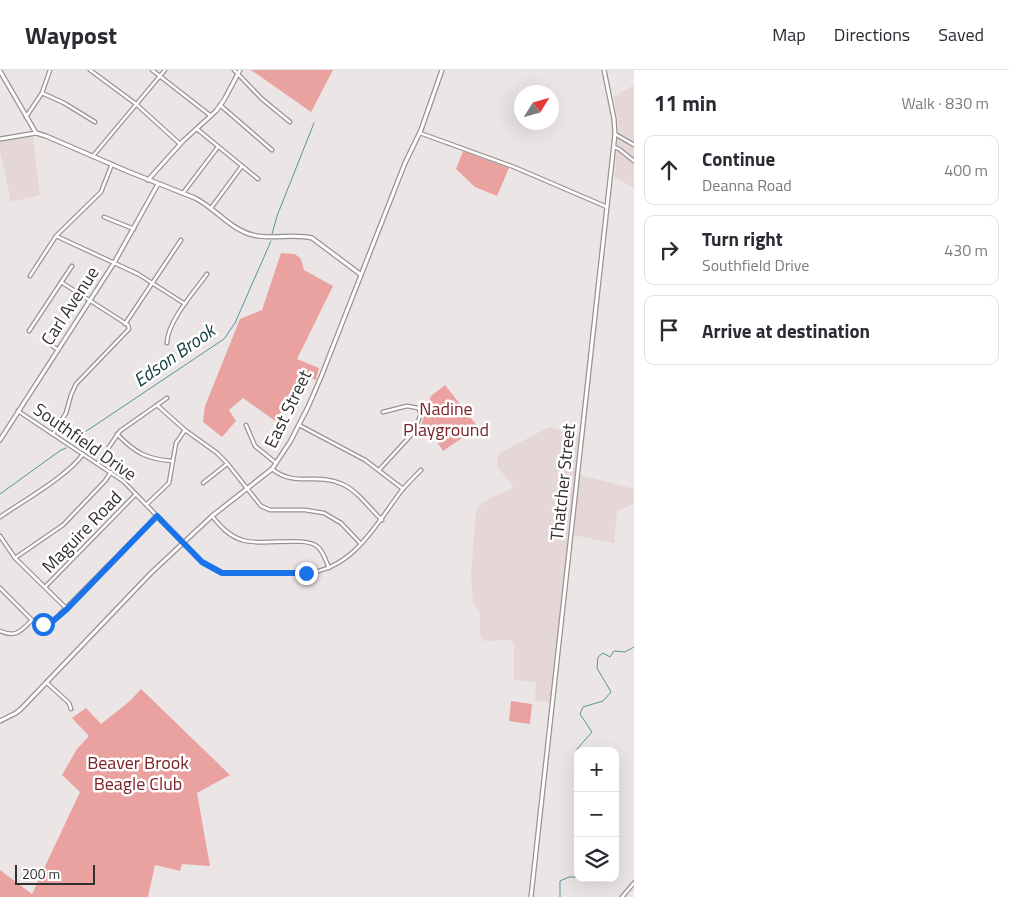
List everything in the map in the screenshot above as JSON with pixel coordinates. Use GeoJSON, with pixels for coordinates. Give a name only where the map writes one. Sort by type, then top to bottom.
{"type":"FeatureCollection","features":[{"type":"Feature","properties":{"kind":"street"},"geometry":{"type":"LineString","coordinates":[[26,117],[42,93],[50,70]]}},
{"type":"Feature","properties":{"kind":"street"},"geometry":{"type":"LineString","coordinates":[[90,70],[136,104],[180,144]]}},
{"type":"Feature","properties":{"kind":"street"},"geometry":{"type":"LineString","coordinates":[[152,70],[211,116]]}},
{"type":"Feature","properties":{"kind":"street"},"geometry":{"type":"LineString","coordinates":[[93,156],[165,70]]}},
{"type":"Feature","properties":{"kind":"street"},"geometry":{"type":"LineString","coordinates":[[234,70],[239,72],[262,99],[290,122]]}},
{"type":"Feature","properties":{"kind":"street","name":"East Street"},"geometry":{"type":"LineString","coordinates":[[0,721],[16,713],[150,573],[183,542],[276,463],[299,425],[321,376],[405,163],[420,133],[442,70]]}},
{"type":"Feature","properties":{"kind":"street","name":"Thatcher Street"},"geometry":{"type":"LineString","coordinates":[[532,897],[614,147],[614,119],[604,70]]}},
{"type":"Feature","properties":{"kind":"street"},"geometry":{"type":"LineString","coordinates":[[0,71],[36,133]]}},
{"type":"Feature","properties":{"kind":"street"},"geometry":{"type":"LineString","coordinates":[[148,180],[180,144],[211,116],[220,105],[239,72]]}},
{"type":"Feature","properties":{"kind":"street"},"geometry":{"type":"LineString","coordinates":[[42,93],[64,103],[96,122]]}},
{"type":"Feature","properties":{"kind":"street"},"geometry":{"type":"LineString","coordinates":[[220,105],[272,150]]}},
{"type":"Feature","properties":{"kind":"street"},"geometry":{"type":"LineString","coordinates":[[197,129],[258,179]]}},
{"type":"Feature","properties":{"kind":"street"},"geometry":{"type":"LineString","coordinates":[[0,139],[36,133],[50,137],[148,180],[200,200],[237,228],[251,235],[266,237],[303,236],[312,238],[360,274]]}},
{"type":"Feature","properties":{"kind":"street"},"geometry":{"type":"LineString","coordinates":[[420,133],[514,167],[607,207]]}},
{"type":"Feature","properties":{"kind":"street"},"geometry":{"type":"LineString","coordinates":[[615,134],[634,145]]}},
{"type":"Feature","properties":{"kind":"street"},"geometry":{"type":"LineString","coordinates":[[183,193],[218,147]]}},
{"type":"Feature","properties":{"kind":"street"},"geometry":{"type":"LineString","coordinates":[[614,147],[620,149],[634,160]]}},
{"type":"Feature","properties":{"kind":"street"},"geometry":{"type":"LineString","coordinates":[[30,276],[56,236],[101,192],[112,164]]}},
{"type":"Feature","properties":{"kind":"street"},"geometry":{"type":"LineString","coordinates":[[211,208],[242,166]]}},
{"type":"Feature","properties":{"kind":"street","name":"Carl Avenue"},"geometry":{"type":"LineString","coordinates":[[0,440],[114,263],[158,184]]}},
{"type":"Feature","properties":{"kind":"street"},"geometry":{"type":"LineString","coordinates":[[104,216],[134,229]]}},
{"type":"Feature","properties":{"kind":"street"},"geometry":{"type":"LineString","coordinates":[[56,236],[153,282],[185,304]]}},
{"type":"Feature","properties":{"kind":"street"},"geometry":{"type":"LineString","coordinates":[[125,324],[181,240]]}},
{"type":"Feature","properties":{"kind":"street"},"geometry":{"type":"LineString","coordinates":[[29,331],[72,266]]}},
{"type":"Feature","properties":{"kind":"street"},"geometry":{"type":"LineString","coordinates":[[167,343],[167,334],[185,304],[207,274]]}},
{"type":"Feature","properties":{"kind":"street"},"geometry":{"type":"LineString","coordinates":[[54,434],[66,414],[76,384],[129,327],[61,282]]}},
{"type":"Feature","properties":{"kind":"street"},"geometry":{"type":"LineString","coordinates":[[46,341],[58,350]]}},
{"type":"Feature","properties":{"kind":"street"},"geometry":{"type":"LineString","coordinates":[[98,463],[120,431],[167,398]]}},
{"type":"Feature","properties":{"kind":"street"},"geometry":{"type":"LineString","coordinates":[[157,405],[227,463],[259,505],[266,509],[310,511],[327,515],[340,523],[361,544]]}},
{"type":"Feature","properties":{"kind":"street"},"geometry":{"type":"LineString","coordinates":[[379,470],[414,430],[420,416],[420,410],[417,407],[408,406],[384,412]]}},
{"type":"Feature","properties":{"kind":"street","name":"Southfield Drive"},"geometry":{"type":"LineString","coordinates":[[18,412],[123,481],[202,562],[222,573],[306,573],[329,569],[342,561],[361,544],[382,520],[403,489],[421,470]]}},
{"type":"Feature","properties":{"kind":"street"},"geometry":{"type":"LineString","coordinates":[[246,424],[255,446],[276,463]]}},
{"type":"Feature","properties":{"kind":"street"},"geometry":{"type":"LineString","coordinates":[[299,425],[365,460],[403,489]]}},
{"type":"Feature","properties":{"kind":"street"},"geometry":{"type":"LineString","coordinates":[[147,504],[169,483],[176,443],[186,430]]}},
{"type":"Feature","properties":{"kind":"street"},"geometry":{"type":"LineString","coordinates":[[117,434],[127,445],[145,456],[172,462]]}},
{"type":"Feature","properties":{"kind":"street"},"geometry":{"type":"LineString","coordinates":[[0,517],[63,473],[79,460],[83,454]]}},
{"type":"Feature","properties":{"kind":"street"},"geometry":{"type":"LineString","coordinates":[[202,483],[227,463]]}},
{"type":"Feature","properties":{"kind":"street"},"geometry":{"type":"LineString","coordinates":[[272,468],[286,478],[320,478],[342,484],[356,493],[382,520]]}},
{"type":"Feature","properties":{"kind":"street"},"geometry":{"type":"LineString","coordinates":[[16,558],[63,524],[105,482],[110,472]]}},
{"type":"Feature","properties":{"kind":"street","name":"Maguire Road"},"geometry":{"type":"LineString","coordinates":[[46,587],[136,494]]}},
{"type":"Feature","properties":{"kind":"street"},"geometry":{"type":"LineString","coordinates":[[0,588],[32,620],[43,624],[52,622],[67,609],[157,516]]}},
{"type":"Feature","properties":{"kind":"street"},"geometry":{"type":"LineString","coordinates":[[212,516],[230,534],[247,542],[304,542],[314,544],[322,552],[329,569]]}},
{"type":"Feature","properties":{"kind":"street"},"geometry":{"type":"LineString","coordinates":[[0,536],[16,558],[67,609]]}},
{"type":"Feature","properties":{"kind":"street"},"geometry":{"type":"LineString","coordinates":[[0,631],[8,634],[18,633],[32,620]]}},
{"type":"Feature","properties":{"kind":"street"},"geometry":{"type":"LineString","coordinates":[[47,682],[68,703],[71,709]]}},
{"type":"Feature","properties":{"kind":"street"},"geometry":{"type":"LineString","coordinates":[[622,897],[634,883]]}},
{"type":"Feature","properties":{"kind":"shaded area"},"geometry":{"type":"Polygon","coordinates":[[[634,85],[634,188],[614,177],[619,127],[613,97],[634,85]]]}},
{"type":"Feature","properties":{"kind":"shaded area"},"geometry":{"type":"Polygon","coordinates":[[[33,136],[40,195],[11,202],[0,151],[0,141],[33,136]]]}},
{"type":"Feature","properties":{"kind":"shaded area"},"geometry":{"type":"Polygon","coordinates":[[[549,427],[580,435],[551,702],[535,701],[536,682],[514,680],[514,643],[511,640],[485,641],[482,639],[480,635],[480,612],[473,603],[471,574],[476,510],[494,496],[514,488],[497,466],[498,454],[549,427]]]}},
{"type":"Feature","properties":{"kind":"shaded area"},"geometry":{"type":"Polygon","coordinates":[[[580,475],[634,489],[634,504],[617,511],[614,543],[573,535],[580,475]]]}},
{"type":"Feature","properties":{"kind":"green space"},"geometry":{"type":"Polygon","coordinates":[[[251,70],[333,70],[311,112],[251,70]]]}},
{"type":"Feature","properties":{"kind":"green space"},"geometry":{"type":"Polygon","coordinates":[[[463,151],[509,168],[497,196],[475,187],[456,169],[463,151]]]}},
{"type":"Feature","properties":{"kind":"green space"},"geometry":{"type":"Polygon","coordinates":[[[281,253],[295,254],[301,259],[304,270],[333,286],[297,359],[319,368],[316,380],[300,374],[278,423],[243,398],[229,410],[236,421],[222,437],[203,422],[205,406],[240,319],[262,310],[281,253]]]}},
{"type":"Feature","properties":{"kind":"green space","name":"Nadine Playground"},"geometry":{"type":"Polygon","coordinates":[[[445,385],[478,427],[443,451],[431,432],[420,428],[431,396],[445,385]]]}},
{"type":"Feature","properties":{"kind":"green space","name":"Beaver Brook Beagle Club"},"geometry":{"type":"Polygon","coordinates":[[[141,689],[230,775],[197,793],[210,866],[182,864],[180,871],[155,865],[148,897],[0,897],[0,870],[32,894],[80,792],[62,775],[77,749],[89,736],[72,718],[86,708],[101,724],[130,701],[141,689]]]}},
{"type":"Feature","properties":{"kind":"green space"},"geometry":{"type":"Polygon","coordinates":[[[511,701],[532,704],[530,724],[509,721],[511,701]]]}},
{"type":"Feature","properties":{"kind":"waterway","name":"Edson Brook"},"geometry":{"type":"LineString","coordinates":[[272,234],[277,216],[314,123]]}},
{"type":"Feature","properties":{"kind":"waterway","name":"Edson Brook"},"geometry":{"type":"LineString","coordinates":[[76,438],[224,339],[235,323],[271,241]]}},
{"type":"Feature","properties":{"kind":"waterway","name":"Edson Brook"},"geometry":{"type":"LineString","coordinates":[[0,494],[66,448]]}},
{"type":"Feature","properties":{"kind":"waterway"},"geometry":{"type":"LineString","coordinates":[[579,747],[592,732],[580,714],[583,707],[603,701],[611,692],[597,668],[598,657],[603,653],[610,657],[614,651],[625,652],[634,647]]}},
{"type":"Feature","properties":{"kind":"waterway"},"geometry":{"type":"LineString","coordinates":[[560,897],[560,881],[574,877]]}},
{"type":"Feature","properties":{"kind":"route"},"geometry":{"type":"LineString","coordinates":[[43,624],[52,622],[67,609],[157,516],[202,562],[222,573],[306,573]]}}]}
